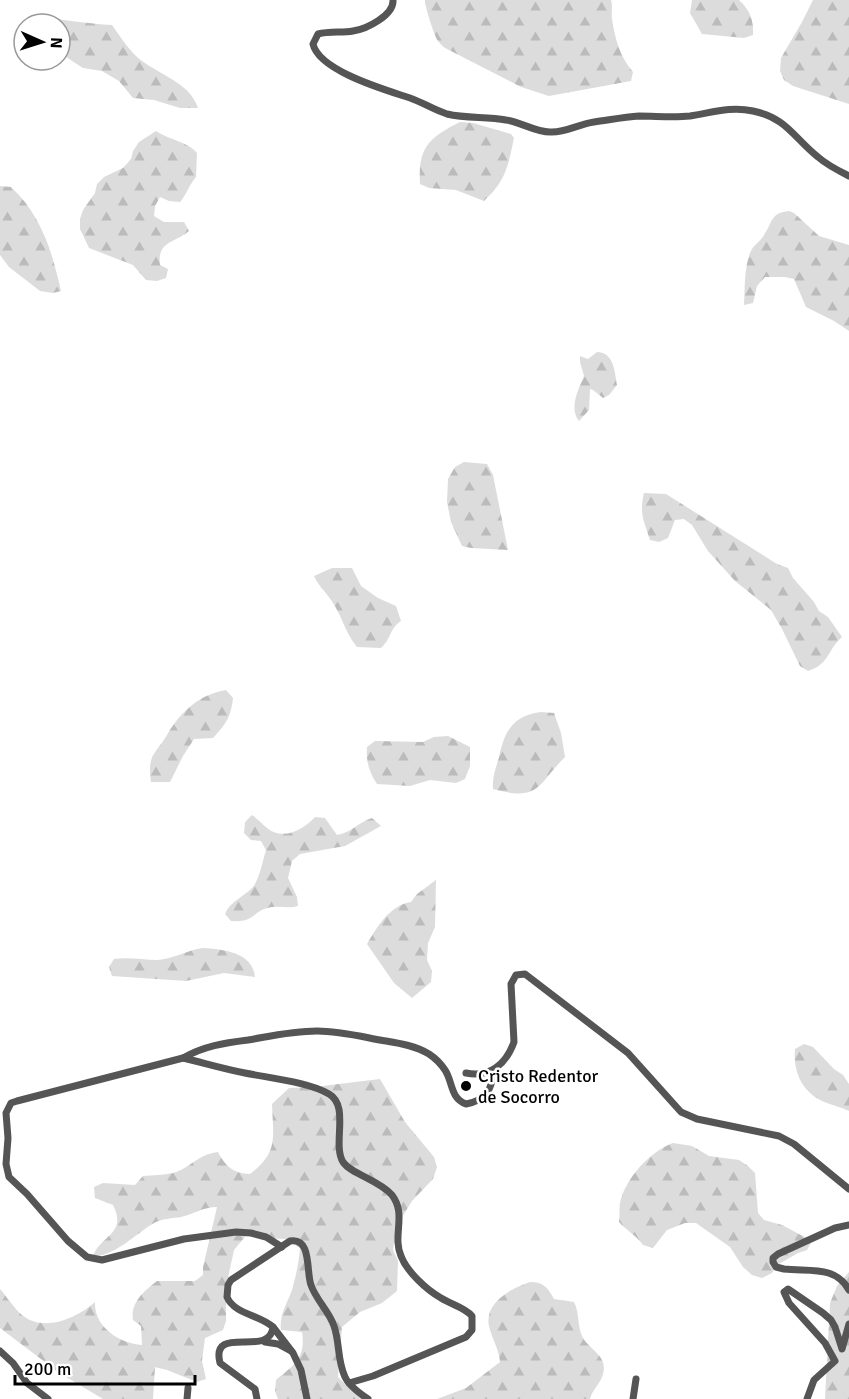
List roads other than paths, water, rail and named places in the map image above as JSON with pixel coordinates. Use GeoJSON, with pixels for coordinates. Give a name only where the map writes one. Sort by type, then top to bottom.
{"type":"FeatureCollection","features":[{"type":"Feature","properties":{"kind":"street"},"geometry":{"type":"LineString","coordinates":[[393,0],[393,5],[387,15],[356,31],[318,34],[313,44],[314,50],[320,57],[343,72],[374,87],[448,114],[506,119],[539,131],[563,131],[578,125],[637,116],[673,117],[725,109],[751,110],[785,124],[820,159],[849,176]]}},
{"type":"Feature","properties":{"kind":"street"},"geometry":{"type":"LineString","coordinates":[[466,1073],[482,1074],[492,1071],[505,1058],[514,1042],[511,984],[516,975],[525,974],[628,1053],[681,1112],[697,1119],[778,1136],[794,1144],[849,1189]]}},
{"type":"Feature","properties":{"kind":"street"},"geometry":{"type":"LineString","coordinates":[[282,1247],[266,1237],[236,1232],[176,1241],[102,1260],[92,1259],[68,1241],[9,1177],[6,1164],[8,1138],[6,1113],[11,1103],[183,1058],[213,1045],[286,1033],[317,1031],[343,1033],[403,1044],[431,1055],[445,1070],[457,1099],[466,1104],[475,1101],[490,1090],[494,1082],[492,1071]]}},
{"type":"Feature","properties":{"kind":"street"},"geometry":{"type":"LineString","coordinates":[[183,1058],[295,1083],[330,1094],[336,1102],[340,1115],[339,1150],[346,1167],[379,1184],[397,1203],[400,1213],[398,1242],[400,1255],[405,1264],[424,1285],[440,1298],[466,1310],[472,1316],[472,1330],[466,1337],[374,1376],[349,1383]]}},
{"type":"Feature","properties":{"kind":"street"},"geometry":{"type":"LineString","coordinates":[[849,1225],[835,1228],[778,1254],[773,1258],[773,1262],[776,1267],[784,1269],[831,1272],[849,1290]]}},
{"type":"Feature","properties":{"kind":"street"},"geometry":{"type":"LineString","coordinates":[[307,1399],[301,1370],[293,1353],[264,1319],[236,1308],[230,1302],[227,1291],[231,1280],[239,1274],[296,1240],[304,1246],[312,1290],[335,1328],[339,1363],[349,1383],[368,1399]]}},
{"type":"Feature","properties":{"kind":"street"},"geometry":{"type":"LineString","coordinates":[[834,1361],[825,1343],[789,1303],[784,1295],[785,1289],[792,1291],[831,1320],[842,1349]]}},
{"type":"Feature","properties":{"kind":"street"},"geometry":{"type":"LineString","coordinates":[[807,1399],[814,1380],[834,1361],[842,1349],[849,1324]]}},
{"type":"Feature","properties":{"kind":"street"},"geometry":{"type":"LineString","coordinates":[[262,1341],[271,1336],[273,1327]]}},
{"type":"Feature","properties":{"kind":"street"},"geometry":{"type":"LineString","coordinates":[[257,1399],[255,1389],[220,1363],[221,1347],[226,1343],[262,1341],[278,1344],[293,1353]]}},
{"type":"Feature","properties":{"kind":"street"},"geometry":{"type":"LineString","coordinates":[[0,1351],[13,1363],[27,1383],[48,1399]]}},
{"type":"Feature","properties":{"kind":"street"},"geometry":{"type":"LineString","coordinates":[[633,1399],[636,1379]]}},
{"type":"Feature","properties":{"kind":"street"},"geometry":{"type":"LineString","coordinates":[[187,1399],[188,1388]]}},
{"type":"Feature","properties":{"kind":"place","name":"Cristo Redentor de Socorro"},"geometry":{"type":"Point","coordinates":[466,1086]}}]}
